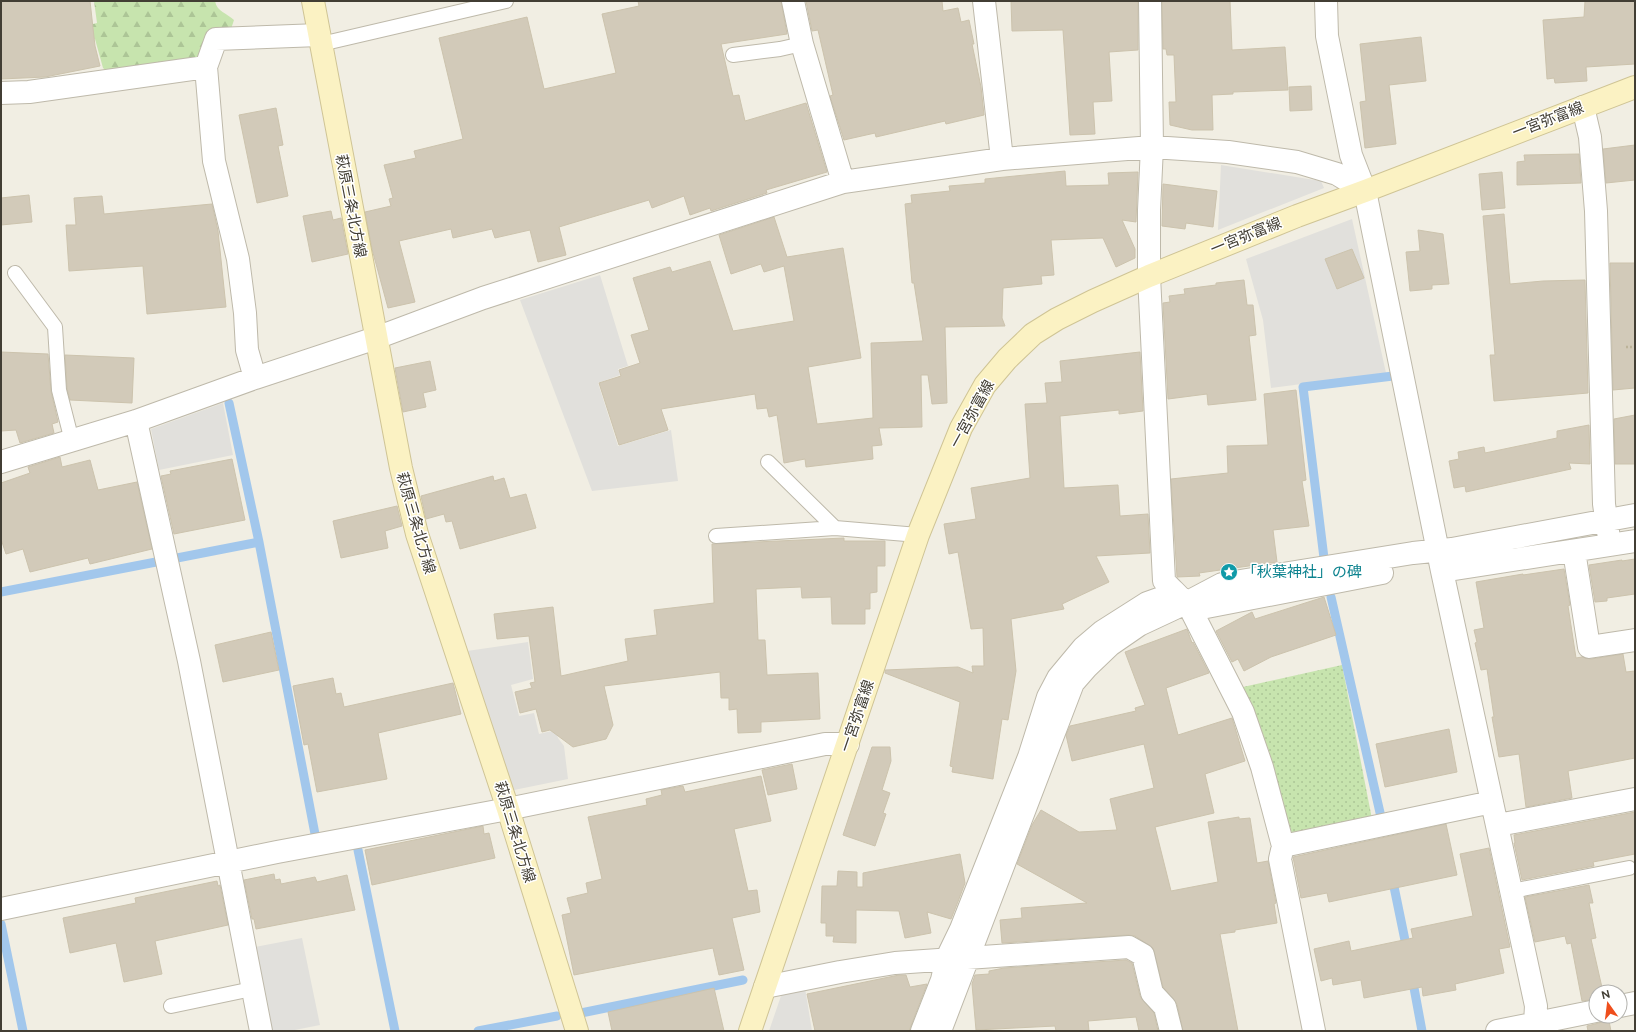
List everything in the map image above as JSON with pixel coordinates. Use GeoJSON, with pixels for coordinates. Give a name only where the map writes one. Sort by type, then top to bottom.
{"type":"FeatureCollection","features":[{"type":"Feature","properties":{"kind":"main road","name":"萩原三条北方線"},"geometry":{"type":"LineString","coordinates":[[313,1],[400,468],[417,534],[508,809],[577,1031]]}},
{"type":"Feature","properties":{"kind":"main road","name":"一宮弥富線"},"geometry":{"type":"LineString","coordinates":[[750,1031],[918,535],[961,428],[984,385],[1007,358],[1033,334],[1057,319],[1149,276],[1297,216],[1635,86]]}},
{"type":"Feature","properties":{"kind":"street"},"geometry":{"type":"LineString","coordinates":[[793,1],[802,44],[843,182]]}},
{"type":"Feature","properties":{"kind":"street"},"geometry":{"type":"LineString","coordinates":[[984,1],[1002,159]]}},
{"type":"Feature","properties":{"kind":"street"},"geometry":{"type":"LineString","coordinates":[[1150,1],[1152,57],[1152,147],[1149,210],[1149,276],[1164,581],[1184,602],[1243,712],[1262,767],[1283,846],[1280,859],[1314,1031]]}},
{"type":"Feature","properties":{"kind":"street"},"geometry":{"type":"LineString","coordinates":[[1326,1],[1327,36],[1351,155],[1365,191],[1440,561],[1536,1006],[1536,1027]]}},
{"type":"Feature","properties":{"kind":"street"},"geometry":{"type":"LineString","coordinates":[[255,378],[247,350],[245,313],[238,259],[214,161],[206,67],[216,39],[320,40]]}},
{"type":"Feature","properties":{"kind":"street"},"geometry":{"type":"LineString","coordinates":[[1,93],[29,92],[206,67]]}},
{"type":"Feature","properties":{"kind":"street"},"geometry":{"type":"LineString","coordinates":[[1583,107],[1590,137],[1596,211],[1604,504],[1610,545]]}},
{"type":"Feature","properties":{"kind":"street"},"geometry":{"type":"LineString","coordinates":[[1,462],[136,421],[255,378],[376,338],[483,298],[843,182],[1002,159],[1152,147],[1228,152],[1297,162],[1337,174],[1365,191]]}},
{"type":"Feature","properties":{"kind":"street"},"geometry":{"type":"LineString","coordinates":[[136,421],[189,661],[261,1031]]}},
{"type":"Feature","properties":{"kind":"street"},"geometry":{"type":"LineString","coordinates":[[922,1031],[942,980],[947,958],[962,929],[1029,757],[1046,703],[1058,678],[1083,648],[1103,631],[1146,603],[1184,602],[1440,561],[1606,520],[1635,515]]}},
{"type":"Feature","properties":{"kind":"street"},"geometry":{"type":"LineString","coordinates":[[1440,561],[1574,551],[1635,541]]}},
{"type":"Feature","properties":{"kind":"street"},"geometry":{"type":"LineString","coordinates":[[1574,551],[1589,647],[1635,640]]}},
{"type":"Feature","properties":{"kind":"street"},"geometry":{"type":"LineString","coordinates":[[940,1031],[1074,684],[1088,667],[1110,645],[1139,625],[1184,602]]}},
{"type":"Feature","properties":{"kind":"street"},"geometry":{"type":"LineString","coordinates":[[1,909],[227,862],[382,831],[508,809],[825,744],[848,744]]}},
{"type":"Feature","properties":{"kind":"street"},"geometry":{"type":"LineString","coordinates":[[1498,826],[1635,799]]}},
{"type":"Feature","properties":{"kind":"street"},"geometry":{"type":"LineString","coordinates":[[1283,846],[1492,802]]}},
{"type":"Feature","properties":{"kind":"street"},"geometry":{"type":"LineString","coordinates":[[765,987],[895,963],[947,958],[1024,955],[1129,947],[1143,955],[1152,993],[1166,1007],[1171,1031]]}},
{"type":"Feature","properties":{"kind":"street"},"geometry":{"type":"LineString","coordinates":[[1498,1031],[1536,1027],[1588,1013]]}},
{"type":"Feature","properties":{"kind":"lane"},"geometry":{"type":"LineString","coordinates":[[320,40],[506,1]]}},
{"type":"Feature","properties":{"kind":"lane"},"geometry":{"type":"LineString","coordinates":[[733,55],[780,49],[802,44]]}},
{"type":"Feature","properties":{"kind":"lane"},"geometry":{"type":"LineString","coordinates":[[15,273],[55,327],[59,390],[72,441]]}},
{"type":"Feature","properties":{"kind":"lane"},"geometry":{"type":"LineString","coordinates":[[768,462],[835,528]]}},
{"type":"Feature","properties":{"kind":"lane"},"geometry":{"type":"LineString","coordinates":[[716,536],[835,528],[918,535]]}},
{"type":"Feature","properties":{"kind":"lane"},"geometry":{"type":"LineString","coordinates":[[1512,891],[1629,868]]}},
{"type":"Feature","properties":{"kind":"lane"},"geometry":{"type":"LineString","coordinates":[[171,1006],[252,989]]}},
{"type":"Feature","properties":{"kind":"green space"},"geometry":{"type":"Polygon","coordinates":[[[94,1],[215,1],[220,10],[234,20],[230,32],[199,61],[110,74],[103,68],[95,39],[92,39],[89,25],[97,23],[94,1]]]}},
{"type":"Feature","properties":{"kind":"green space"},"geometry":{"type":"Polygon","coordinates":[[[1342,665],[1372,819],[1295,834],[1286,828],[1269,751],[1243,687],[1342,665]]]}},
{"type":"Feature","properties":{"kind":"shaded area"},"geometry":{"type":"Polygon","coordinates":[[[1221,165],[1321,181],[1324,188],[1218,230],[1221,165]]]}},
{"type":"Feature","properties":{"kind":"shaded area"},"geometry":{"type":"Polygon","coordinates":[[[1352,219],[1386,373],[1271,388],[1263,320],[1246,259],[1352,219]]]}},
{"type":"Feature","properties":{"kind":"shaded area"},"geometry":{"type":"Polygon","coordinates":[[[600,275],[628,366],[618,369],[620,375],[598,383],[618,446],[671,430],[678,481],[592,491],[520,300],[600,275]]]}},
{"type":"Feature","properties":{"kind":"shaded area"},"geometry":{"type":"Polygon","coordinates":[[[223,403],[233,455],[159,470],[151,429],[223,403]]]}},
{"type":"Feature","properties":{"kind":"shaded area"},"geometry":{"type":"Polygon","coordinates":[[[528,642],[533,679],[511,685],[519,716],[534,713],[539,734],[556,730],[558,738],[564,746],[568,779],[514,790],[467,651],[528,642]]]}},
{"type":"Feature","properties":{"kind":"shaded area"},"geometry":{"type":"Polygon","coordinates":[[[302,938],[320,1025],[290,1031],[272,1031],[255,947],[302,938]]]}},
{"type":"Feature","properties":{"kind":"shaded area"},"geometry":{"type":"Polygon","coordinates":[[[805,988],[812,1031],[769,1031],[782,993],[805,988]]]}},
{"type":"Feature","properties":{"kind":"building"},"geometry":{"type":"Polygon","coordinates":[[[1,1],[90,1],[95,46],[100,66],[45,77],[1,79],[1,1]]]}},
{"type":"Feature","properties":{"kind":"building"},"geometry":{"type":"Polygon","coordinates":[[[638,1],[781,1],[787,34],[721,44],[733,96],[739,95],[745,121],[806,103],[827,172],[766,190],[767,193],[711,211],[710,208],[690,215],[684,196],[652,208],[649,200],[559,227],[566,255],[538,262],[530,230],[495,238],[492,229],[453,238],[451,229],[399,241],[415,302],[388,308],[372,249],[365,212],[391,206],[389,199],[393,198],[384,165],[416,158],[414,151],[463,139],[439,38],[527,17],[544,89],[616,73],[602,14],[639,6],[638,1]]]}},
{"type":"Feature","properties":{"kind":"building"},"geometry":{"type":"Polygon","coordinates":[[[806,1],[942,1],[943,11],[958,8],[961,22],[969,20],[974,44],[972,44],[981,87],[984,115],[946,124],[945,121],[876,137],[875,133],[844,140],[830,96],[833,95],[818,30],[812,31],[806,1]]]}},
{"type":"Feature","properties":{"kind":"building"},"geometry":{"type":"Polygon","coordinates":[[[1011,1],[1138,1],[1138,50],[1109,52],[1112,101],[1093,102],[1095,134],[1070,135],[1063,30],[1012,31],[1011,1]]]}},
{"type":"Feature","properties":{"kind":"building"},"geometry":{"type":"Polygon","coordinates":[[[1162,1],[1230,1],[1232,50],[1285,47],[1288,90],[1233,92],[1233,94],[1212,95],[1213,130],[1192,130],[1170,125],[1169,102],[1176,102],[1174,55],[1167,55],[1166,49],[1163,49],[1162,1]]]}},
{"type":"Feature","properties":{"kind":"building"},"geometry":{"type":"Polygon","coordinates":[[[1585,1],[1635,1],[1635,64],[1586,67],[1587,81],[1555,83],[1554,78],[1547,79],[1543,20],[1584,17],[1585,1]]]}},
{"type":"Feature","properties":{"kind":"building"},"geometry":{"type":"Polygon","coordinates":[[[1421,37],[1426,81],[1389,85],[1396,144],[1365,148],[1360,102],[1366,101],[1360,44],[1421,37]]]}},
{"type":"Feature","properties":{"kind":"building"},"geometry":{"type":"Polygon","coordinates":[[[1311,86],[1312,110],[1290,111],[1289,87],[1311,86]]]}},
{"type":"Feature","properties":{"kind":"building"},"geometry":{"type":"Polygon","coordinates":[[[276,108],[283,145],[278,146],[288,196],[257,203],[239,115],[276,108]]]}},
{"type":"Feature","properties":{"kind":"building"},"geometry":{"type":"Polygon","coordinates":[[[1635,145],[1635,180],[1606,183],[1603,149],[1635,145]]]}},
{"type":"Feature","properties":{"kind":"building"},"geometry":{"type":"Polygon","coordinates":[[[1579,154],[1581,183],[1517,185],[1517,162],[1525,161],[1524,155],[1579,154]]]}},
{"type":"Feature","properties":{"kind":"building"},"geometry":{"type":"Polygon","coordinates":[[[1065,171],[1066,186],[1109,185],[1108,173],[1138,172],[1136,222],[1122,220],[1135,249],[1135,258],[1116,267],[1103,238],[1051,240],[1054,275],[1041,276],[1042,284],[1003,288],[1002,318],[1005,326],[945,327],[947,403],[932,404],[928,375],[921,375],[922,427],[879,428],[882,445],[872,446],[873,459],[806,467],[805,459],[784,463],[777,415],[769,417],[767,408],[757,409],[755,394],[661,409],[668,430],[619,445],[599,383],[621,376],[619,370],[640,363],[631,335],[649,330],[633,278],[670,267],[672,272],[710,261],[733,331],[794,321],[784,266],[764,272],[761,264],[731,274],[719,235],[774,217],[787,257],[843,248],[861,358],[808,367],[817,424],[873,418],[871,343],[923,341],[914,283],[912,283],[905,204],[912,203],[911,195],[950,191],[949,186],[985,183],[985,179],[1065,171]]]}},
{"type":"Feature","properties":{"kind":"building"},"geometry":{"type":"Polygon","coordinates":[[[1502,172],[1505,208],[1482,210],[1479,174],[1502,172]]]}},
{"type":"Feature","properties":{"kind":"building"},"geometry":{"type":"Polygon","coordinates":[[[1163,184],[1217,191],[1213,227],[1186,223],[1185,229],[1162,226],[1163,184]]]}},
{"type":"Feature","properties":{"kind":"building"},"geometry":{"type":"Polygon","coordinates":[[[29,195],[32,222],[1,225],[1,198],[29,195]]]}},
{"type":"Feature","properties":{"kind":"building"},"geometry":{"type":"Polygon","coordinates":[[[102,196],[104,214],[212,204],[218,231],[226,307],[147,314],[143,266],[69,271],[66,225],[76,225],[74,198],[102,196]]]}},
{"type":"Feature","properties":{"kind":"building"},"geometry":{"type":"Polygon","coordinates":[[[331,211],[333,220],[341,218],[348,254],[312,262],[303,216],[331,211]]]}},
{"type":"Feature","properties":{"kind":"building"},"geometry":{"type":"Polygon","coordinates":[[[1504,214],[1510,284],[1543,281],[1585,280],[1588,393],[1494,401],[1490,355],[1495,355],[1483,216],[1504,214]]]}},
{"type":"Feature","properties":{"kind":"building"},"geometry":{"type":"Polygon","coordinates":[[[1418,230],[1443,234],[1449,284],[1432,285],[1432,289],[1410,291],[1406,252],[1420,251],[1418,230]]]}},
{"type":"Feature","properties":{"kind":"building"},"geometry":{"type":"Polygon","coordinates":[[[1352,249],[1364,278],[1337,289],[1325,259],[1352,249]]]}},
{"type":"Feature","properties":{"kind":"building"},"geometry":{"type":"Polygon","coordinates":[[[1610,263],[1635,263],[1635,388],[1613,390],[1610,263]]]}},
{"type":"Feature","properties":{"kind":"building"},"geometry":{"type":"Polygon","coordinates":[[[1244,280],[1247,305],[1253,305],[1256,335],[1249,336],[1256,400],[1208,405],[1207,394],[1168,399],[1163,303],[1170,302],[1169,296],[1185,294],[1184,289],[1244,280]]]}},
{"type":"Feature","properties":{"kind":"building"},"geometry":{"type":"Polygon","coordinates":[[[1,352],[48,354],[51,391],[58,422],[52,424],[54,433],[20,443],[16,430],[1,431],[1,352]]]}},
{"type":"Feature","properties":{"kind":"building"},"geometry":{"type":"Polygon","coordinates":[[[1140,352],[1143,411],[1119,414],[1119,410],[1060,416],[1064,488],[1118,485],[1120,516],[1148,514],[1150,553],[1096,556],[1109,582],[1062,604],[1064,609],[1011,619],[1016,671],[1008,720],[1002,719],[993,779],[952,772],[953,767],[950,766],[960,702],[885,673],[885,670],[958,667],[973,673],[972,666],[984,666],[983,628],[971,629],[958,552],[949,554],[944,524],[976,519],[971,488],[1030,478],[1025,404],[1047,403],[1045,383],[1062,382],[1060,361],[1140,352]]]}},
{"type":"Feature","properties":{"kind":"building"},"geometry":{"type":"Polygon","coordinates":[[[65,355],[134,358],[132,403],[70,400],[67,389],[65,355]]]}},
{"type":"Feature","properties":{"kind":"building"},"geometry":{"type":"Polygon","coordinates":[[[430,361],[436,390],[423,393],[426,407],[403,412],[395,368],[430,361]]]}},
{"type":"Feature","properties":{"kind":"building"},"geometry":{"type":"Polygon","coordinates":[[[1296,390],[1306,480],[1302,481],[1309,526],[1273,530],[1277,562],[1199,573],[1200,576],[1177,577],[1171,479],[1228,473],[1227,446],[1268,445],[1264,394],[1296,390]]]}},
{"type":"Feature","properties":{"kind":"building"},"geometry":{"type":"Polygon","coordinates":[[[1635,415],[1635,464],[1615,464],[1614,419],[1635,415]]]}},
{"type":"Feature","properties":{"kind":"building"},"geometry":{"type":"Polygon","coordinates":[[[1589,425],[1590,464],[1569,463],[1571,469],[1466,492],[1465,486],[1454,488],[1449,461],[1459,459],[1458,452],[1484,447],[1485,453],[1557,438],[1557,431],[1589,425]]]}},
{"type":"Feature","properties":{"kind":"building"},"geometry":{"type":"Polygon","coordinates":[[[60,457],[62,467],[90,460],[98,490],[137,482],[152,549],[90,564],[88,558],[30,572],[23,549],[6,554],[1,539],[1,483],[30,473],[28,467],[60,457]]]}},
{"type":"Feature","properties":{"kind":"building"},"geometry":{"type":"Polygon","coordinates":[[[232,459],[245,520],[174,534],[161,476],[171,474],[170,471],[232,459]]]}},
{"type":"Feature","properties":{"kind":"building"},"geometry":{"type":"Polygon","coordinates":[[[493,476],[494,481],[504,478],[510,498],[526,494],[536,528],[460,549],[452,521],[446,522],[444,514],[426,519],[421,496],[493,476]]]}},
{"type":"Feature","properties":{"kind":"building"},"geometry":{"type":"Polygon","coordinates":[[[397,506],[402,526],[385,531],[388,548],[341,558],[333,521],[397,506]]]}},
{"type":"Feature","properties":{"kind":"building"},"geometry":{"type":"Polygon","coordinates":[[[844,538],[844,541],[885,541],[885,566],[877,566],[877,592],[870,593],[870,609],[865,609],[865,624],[832,624],[831,597],[802,598],[801,587],[756,589],[758,640],[765,640],[767,675],[818,673],[820,719],[761,722],[761,732],[738,733],[737,709],[729,710],[729,698],[721,698],[720,672],[604,686],[613,725],[606,739],[573,747],[550,730],[542,732],[536,709],[520,713],[515,692],[532,688],[530,683],[535,682],[529,636],[497,639],[494,614],[553,607],[561,676],[628,661],[625,639],[657,635],[654,610],[714,603],[712,544],[844,538]]]}},
{"type":"Feature","properties":{"kind":"building"},"geometry":{"type":"Polygon","coordinates":[[[1635,559],[1635,594],[1607,598],[1607,601],[1595,602],[1589,565],[1635,559]]]}},
{"type":"Feature","properties":{"kind":"building"},"geometry":{"type":"Polygon","coordinates":[[[1564,569],[1576,658],[1582,657],[1591,659],[1623,654],[1626,672],[1635,671],[1635,758],[1568,771],[1572,798],[1526,807],[1519,754],[1499,757],[1492,717],[1494,717],[1487,669],[1481,670],[1475,643],[1477,642],[1474,630],[1484,628],[1476,582],[1564,569]]]}},
{"type":"Feature","properties":{"kind":"building"},"geometry":{"type":"Polygon","coordinates":[[[1324,597],[1336,635],[1271,657],[1244,671],[1238,659],[1232,662],[1216,631],[1252,612],[1255,619],[1324,597]]]}},
{"type":"Feature","properties":{"kind":"building"},"geometry":{"type":"Polygon","coordinates":[[[1187,629],[1192,643],[1193,642],[1209,673],[1166,688],[1178,735],[1232,718],[1245,761],[1205,774],[1214,813],[1155,827],[1171,891],[1218,882],[1208,822],[1239,817],[1239,819],[1250,818],[1257,863],[1268,861],[1276,903],[1274,904],[1277,923],[1220,934],[1238,1031],[1183,1031],[1177,1004],[1163,987],[1153,948],[1135,936],[1128,935],[1002,943],[1000,920],[1022,918],[1021,908],[1087,903],[1017,864],[1032,825],[1041,810],[1079,832],[1117,830],[1110,799],[1154,788],[1144,744],[1072,761],[1066,735],[1070,726],[1136,711],[1135,708],[1145,705],[1125,652],[1187,629]]]}},
{"type":"Feature","properties":{"kind":"building"},"geometry":{"type":"Polygon","coordinates":[[[271,632],[279,670],[223,682],[215,645],[271,632]]]}},
{"type":"Feature","properties":{"kind":"building"},"geometry":{"type":"Polygon","coordinates":[[[333,678],[336,694],[341,693],[344,707],[453,683],[461,714],[378,733],[387,779],[317,792],[308,744],[304,745],[293,686],[333,678]]]}},
{"type":"Feature","properties":{"kind":"building"},"geometry":{"type":"Polygon","coordinates":[[[1449,729],[1457,772],[1385,787],[1376,744],[1449,729]]]}},
{"type":"Feature","properties":{"kind":"building"},"geometry":{"type":"Polygon","coordinates":[[[872,747],[890,747],[891,761],[882,790],[890,793],[883,813],[886,814],[875,846],[843,835],[872,747]]]}},
{"type":"Feature","properties":{"kind":"building"},"geometry":{"type":"Polygon","coordinates":[[[792,764],[797,789],[768,795],[762,770],[792,764]]]}},
{"type":"Feature","properties":{"kind":"building"},"geometry":{"type":"Polygon","coordinates":[[[761,776],[771,821],[734,829],[748,891],[757,890],[760,912],[732,918],[744,970],[719,975],[713,948],[574,975],[562,915],[571,913],[567,898],[588,893],[586,883],[602,879],[588,817],[647,805],[646,799],[662,795],[661,790],[683,786],[685,792],[761,776]]]}},
{"type":"Feature","properties":{"kind":"building"},"geometry":{"type":"Polygon","coordinates":[[[1635,812],[1635,854],[1593,862],[1594,866],[1522,880],[1514,843],[1514,835],[1635,812]]]}},
{"type":"Feature","properties":{"kind":"building"},"geometry":{"type":"Polygon","coordinates":[[[1446,824],[1457,875],[1329,902],[1327,893],[1301,898],[1293,857],[1446,824]]]}},
{"type":"Feature","properties":{"kind":"building"},"geometry":{"type":"Polygon","coordinates":[[[483,826],[484,834],[489,833],[495,858],[372,885],[365,850],[483,826]]]}},
{"type":"Feature","properties":{"kind":"building"},"geometry":{"type":"Polygon","coordinates":[[[1489,848],[1510,947],[1499,949],[1504,973],[1455,984],[1456,990],[1423,996],[1422,987],[1364,998],[1361,980],[1333,985],[1332,978],[1321,981],[1314,949],[1349,941],[1351,951],[1413,938],[1411,929],[1473,916],[1460,854],[1489,848]]]}},
{"type":"Feature","properties":{"kind":"building"},"geometry":{"type":"Polygon","coordinates":[[[960,854],[965,883],[951,919],[927,912],[931,933],[905,938],[899,911],[856,910],[856,943],[833,942],[834,936],[826,936],[826,923],[821,923],[822,886],[837,886],[838,871],[857,872],[857,887],[863,887],[863,873],[960,854]]]}},
{"type":"Feature","properties":{"kind":"building"},"geometry":{"type":"Polygon","coordinates":[[[274,874],[275,880],[280,879],[281,884],[315,877],[317,882],[347,875],[355,910],[256,929],[254,919],[252,919],[244,880],[274,874]]]}},
{"type":"Feature","properties":{"kind":"building"},"geometry":{"type":"Polygon","coordinates":[[[217,881],[218,886],[220,885],[228,925],[155,941],[162,974],[124,982],[116,943],[70,953],[63,918],[136,903],[135,898],[217,881]]]}},
{"type":"Feature","properties":{"kind":"building"},"geometry":{"type":"Polygon","coordinates":[[[1589,885],[1593,903],[1589,903],[1596,938],[1591,939],[1601,984],[1588,984],[1588,1000],[1582,1001],[1571,943],[1567,944],[1565,936],[1535,942],[1525,897],[1589,885]]]}},
{"type":"Feature","properties":{"kind":"building"},"geometry":{"type":"Polygon","coordinates":[[[1126,960],[1132,963],[1140,996],[1154,1013],[1158,1031],[1139,1031],[1136,1017],[1088,1021],[1089,1031],[1056,1031],[1055,1026],[976,1030],[972,984],[975,975],[989,974],[989,971],[1004,968],[1126,960]]]}},
{"type":"Feature","properties":{"kind":"building"},"geometry":{"type":"Polygon","coordinates":[[[899,975],[906,975],[910,987],[927,984],[909,1031],[815,1031],[807,994],[899,975]]]}},
{"type":"Feature","properties":{"kind":"building"},"geometry":{"type":"Polygon","coordinates":[[[714,988],[724,1031],[612,1031],[608,1012],[714,988]]]}},
{"type":"Feature","properties":{"kind":"building"},"geometry":{"type":"Polygon","coordinates":[[[1595,1024],[1610,1024],[1611,1031],[1588,1031],[1587,1026],[1595,1024]]]}},
{"type":"Feature","properties":{"kind":"waterway"},"geometry":{"type":"LineString","coordinates":[[1324,558],[1303,387],[1393,376]]}},
{"type":"Feature","properties":{"kind":"waterway"},"geometry":{"type":"LineString","coordinates":[[229,403],[259,542],[315,834]]}},
{"type":"Feature","properties":{"kind":"waterway"},"geometry":{"type":"LineString","coordinates":[[177,558],[259,542]]}},
{"type":"Feature","properties":{"kind":"waterway"},"geometry":{"type":"LineString","coordinates":[[1,592],[156,562]]}},
{"type":"Feature","properties":{"kind":"waterway"},"geometry":{"type":"LineString","coordinates":[[1331,597],[1381,817]]}},
{"type":"Feature","properties":{"kind":"waterway"},"geometry":{"type":"LineString","coordinates":[[358,850],[395,1031]]}},
{"type":"Feature","properties":{"kind":"waterway"},"geometry":{"type":"LineString","coordinates":[[1392,877],[1407,950]]}},
{"type":"Feature","properties":{"kind":"waterway"},"geometry":{"type":"LineString","coordinates":[[1,924],[23,1031]]}},
{"type":"Feature","properties":{"kind":"waterway"},"geometry":{"type":"LineString","coordinates":[[1412,977],[1422,1031]]}},
{"type":"Feature","properties":{"kind":"waterway"},"geometry":{"type":"LineString","coordinates":[[581,1013],[743,980]]}},
{"type":"Feature","properties":{"kind":"waterway"},"geometry":{"type":"LineString","coordinates":[[478,1031],[557,1016]]}},
{"type":"Feature","properties":{"kind":"place","name":"「秋葉神社」の碑"},"geometry":{"type":"Point","coordinates":[1229,572]}}]}
